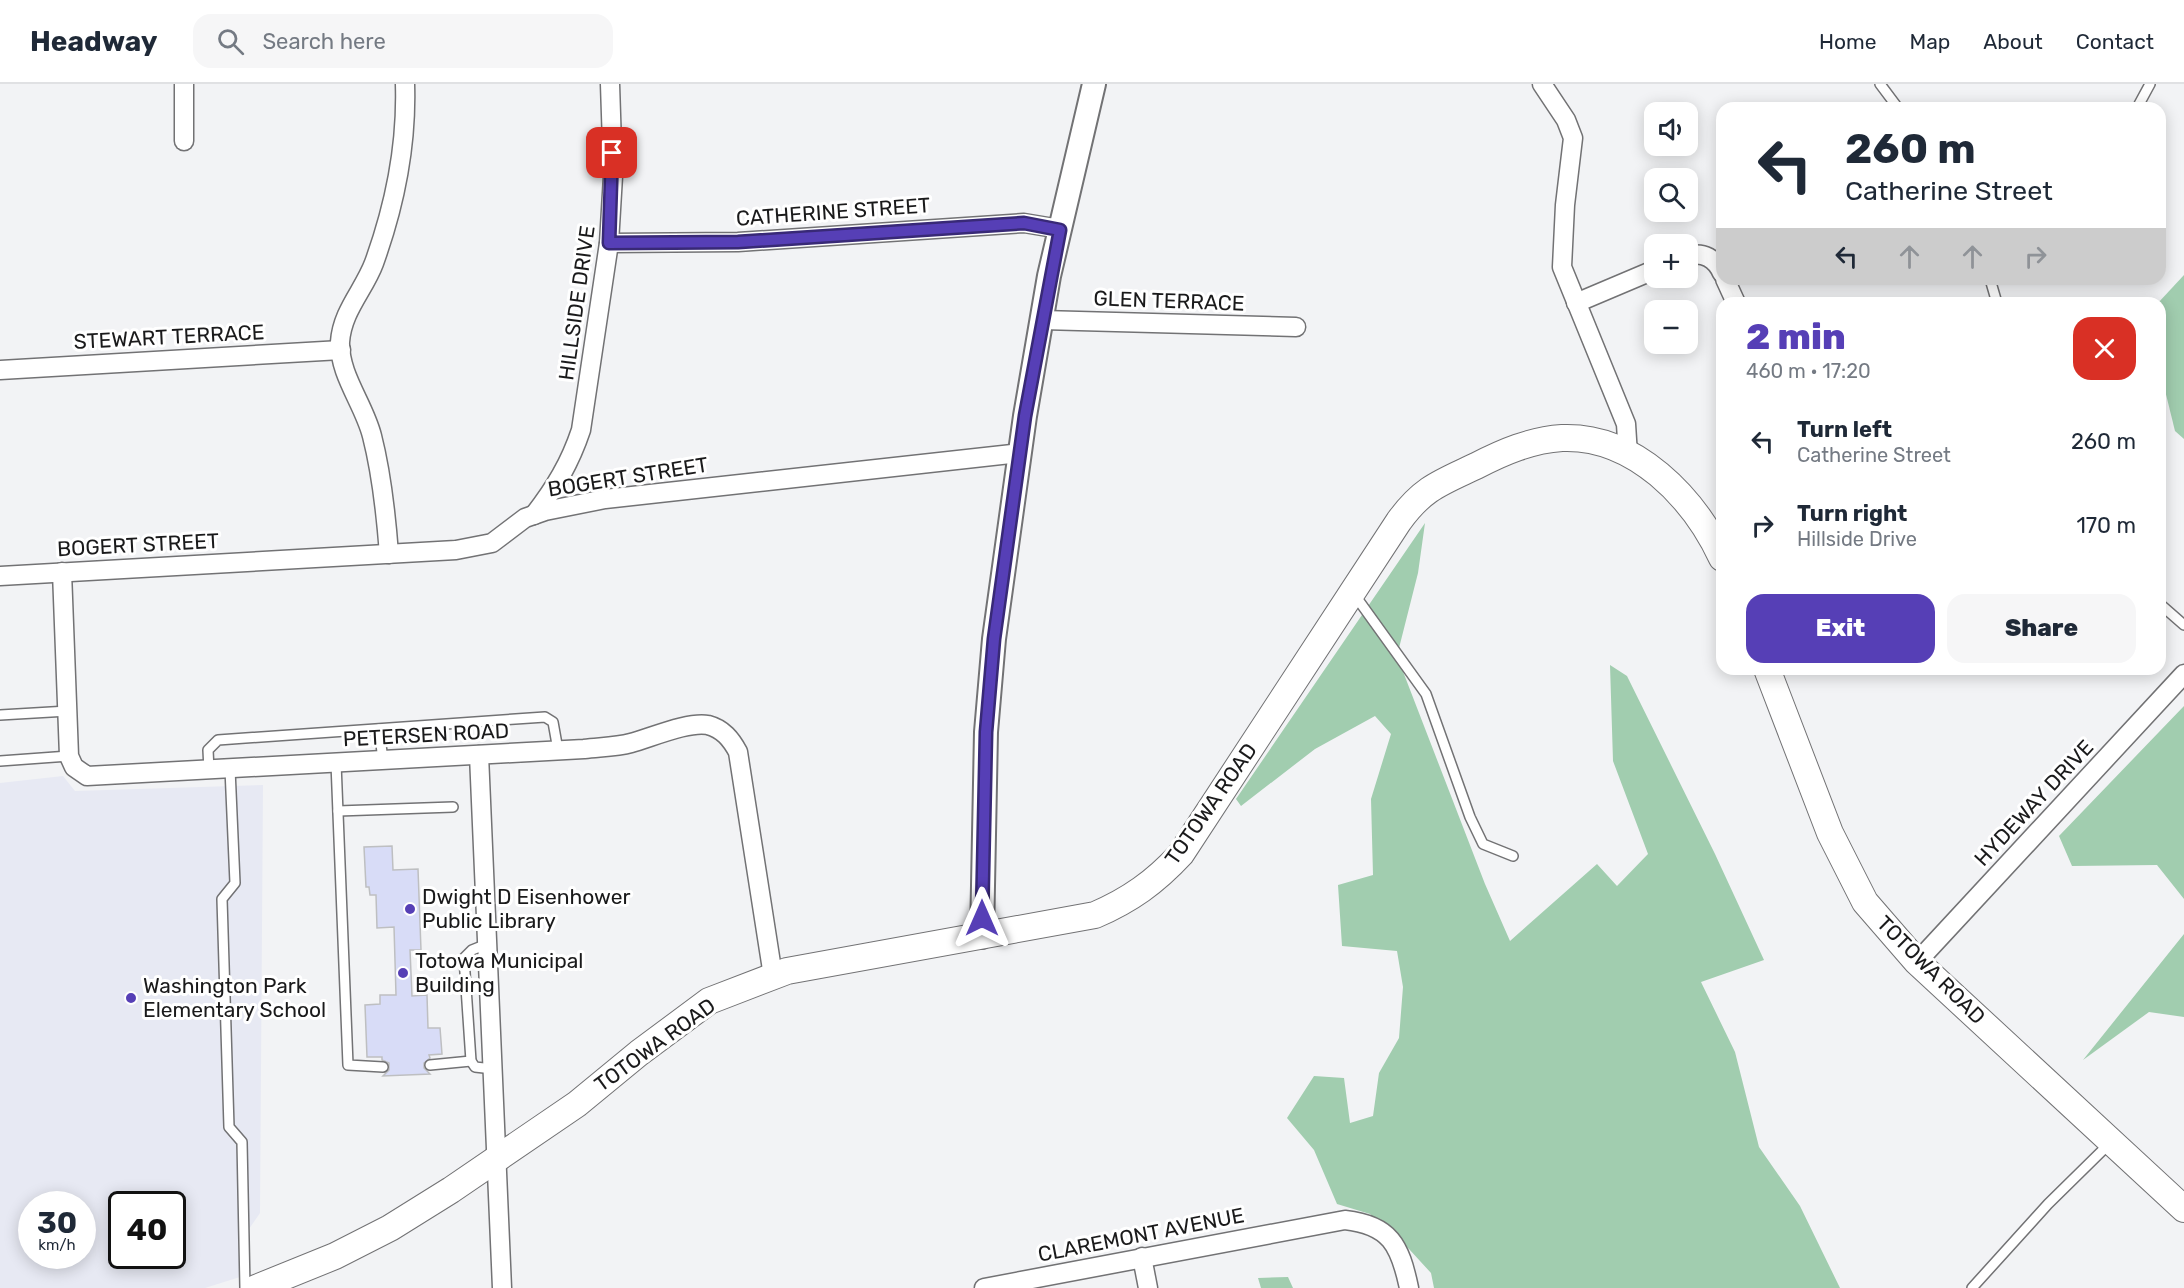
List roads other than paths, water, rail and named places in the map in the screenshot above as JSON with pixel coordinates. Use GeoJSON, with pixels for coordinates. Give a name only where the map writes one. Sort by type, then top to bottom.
{"type":"FeatureCollection","features":[{"type":"Feature","properties":{"kind":"main road","name":"TOTOWA ROAD"},"geometry":{"type":"LineString","coordinates":[[256,1288],[296,1280],[390,1228],[577,1104],[639,1053],[710,1001],[787,971],[1095,915],[1122,903],[1156,880],[1180,854],[1399,520],[1426,490],[1510,449],[1538,441],[1564,438],[1588,441],[1628,455],[1661,475],[1702,524],[1716,548]]}},
{"type":"Feature","properties":{"kind":"main road","name":"TOTOWA ROAD"},"geometry":{"type":"LineString","coordinates":[[1769,675],[1830,833],[1865,902],[1917,962],[2184,1209]]}},
{"type":"Feature","properties":{"kind":"street"},"geometry":{"type":"LineString","coordinates":[[184,84],[184,141]]}},
{"type":"Feature","properties":{"kind":"street"},"geometry":{"type":"LineString","coordinates":[[389,554],[385,501],[372,435],[341,362],[341,350],[343,322],[373,266],[403,158],[405,84]]}},
{"type":"Feature","properties":{"kind":"street","name":"HILLSIDE DRIVE"},"geometry":{"type":"LineString","coordinates":[[534,515],[558,484],[573,456],[581,430],[609,243],[613,176],[610,84]]}},
{"type":"Feature","properties":{"kind":"street"},"geometry":{"type":"LineString","coordinates":[[982,937],[988,700],[1020,453],[1042,320],[1060,230],[1094,84]]}},
{"type":"Feature","properties":{"kind":"street"},"geometry":{"type":"LineString","coordinates":[[1542,84],[1566,120],[1573,138],[1564,215],[1562,267],[1626,424],[1628,455]]}},
{"type":"Feature","properties":{"kind":"street","name":"CATHERINE STREET"},"geometry":{"type":"LineString","coordinates":[[609,243],[738,242],[1024,223],[1060,230]]}},
{"type":"Feature","properties":{"kind":"street"},"geometry":{"type":"LineString","coordinates":[[1698,255],[1704,255],[1716,262]]}},
{"type":"Feature","properties":{"kind":"street"},"geometry":{"type":"LineString","coordinates":[[1576,303],[1644,274]]}},
{"type":"Feature","properties":{"kind":"street","name":"GLEN TERRACE"},"geometry":{"type":"LineString","coordinates":[[1042,320],[1296,327]]}},
{"type":"Feature","properties":{"kind":"street","name":"STEWART TERRACE"},"geometry":{"type":"LineString","coordinates":[[0,370],[341,350]]}},
{"type":"Feature","properties":{"kind":"street","name":"BOGERT STREET"},"geometry":{"type":"LineString","coordinates":[[0,576],[477,547],[492,543],[525,518],[605,499],[1020,453]]}},
{"type":"Feature","properties":{"kind":"street"},"geometry":{"type":"LineString","coordinates":[[62,572],[69,756]]}},
{"type":"Feature","properties":{"kind":"street","name":"HYDEWAY DRIVE"},"geometry":{"type":"LineString","coordinates":[[1917,962],[2184,674]]}},
{"type":"Feature","properties":{"kind":"street","name":"PETERSEN ROAD"},"geometry":{"type":"LineString","coordinates":[[69,756],[74,767],[87,776],[558,750],[628,744],[693,725],[707,725],[732,739],[738,752],[773,976]]}},
{"type":"Feature","properties":{"kind":"street"},"geometry":{"type":"LineString","coordinates":[[479,755],[502,1288]]}},
{"type":"Feature","properties":{"kind":"street","name":"CLAREMONT AVENUE"},"geometry":{"type":"LineString","coordinates":[[984,1288],[1345,1220],[1374,1225],[1393,1244],[1402,1260],[1409,1288]]}},
{"type":"Feature","properties":{"kind":"street"},"geometry":{"type":"LineString","coordinates":[[1142,1257],[1148,1288]]}},
{"type":"Feature","properties":{"kind":"lane"},"geometry":{"type":"LineString","coordinates":[[1880,84],[1894,102]]}},
{"type":"Feature","properties":{"kind":"lane"},"geometry":{"type":"LineString","coordinates":[[2140,102],[2150,84]]}},
{"type":"Feature","properties":{"kind":"lane"},"geometry":{"type":"LineString","coordinates":[[1352,592],[1426,694],[1470,817],[1483,844],[1513,856]]}},
{"type":"Feature","properties":{"kind":"lane"},"geometry":{"type":"LineString","coordinates":[[2166,609],[2184,625]]}},
{"type":"Feature","properties":{"kind":"lane"},"geometry":{"type":"LineString","coordinates":[[0,715],[68,711]]}},
{"type":"Feature","properties":{"kind":"lane"},"geometry":{"type":"LineString","coordinates":[[209,770],[207,750],[218,740],[545,717],[554,722],[558,750]]}},
{"type":"Feature","properties":{"kind":"lane"},"geometry":{"type":"LineString","coordinates":[[380,729],[383,760]]}},
{"type":"Feature","properties":{"kind":"lane"},"geometry":{"type":"LineString","coordinates":[[0,761],[69,756]]}},
{"type":"Feature","properties":{"kind":"lane"},"geometry":{"type":"LineString","coordinates":[[336,763],[348,1065],[383,1067]]}},
{"type":"Feature","properties":{"kind":"lane"},"geometry":{"type":"LineString","coordinates":[[230,769],[235,883],[222,899],[229,1127],[242,1142],[245,1288]]}},
{"type":"Feature","properties":{"kind":"lane"},"geometry":{"type":"LineString","coordinates":[[338,811],[453,807]]}},
{"type":"Feature","properties":{"kind":"lane"},"geometry":{"type":"LineString","coordinates":[[487,944],[472,950],[464,958],[471,1061],[476,1067],[493,1069]]}},
{"type":"Feature","properties":{"kind":"lane"},"geometry":{"type":"LineString","coordinates":[[430,1065],[471,1061]]}},
{"type":"Feature","properties":{"kind":"lane"},"geometry":{"type":"LineString","coordinates":[[1972,1288],[2048,1203],[2111,1142]]}},
{"type":"Feature","properties":{"kind":"place","name":"Dwight D Eisenhower Public Library"},"geometry":{"type":"Point","coordinates":[410,909]}},
{"type":"Feature","properties":{"kind":"place","name":"Totowa Municipal Building"},"geometry":{"type":"Point","coordinates":[403,973]}},
{"type":"Feature","properties":{"kind":"place","name":"Washington Park Elementary School"},"geometry":{"type":"Point","coordinates":[131,998]}}]}
